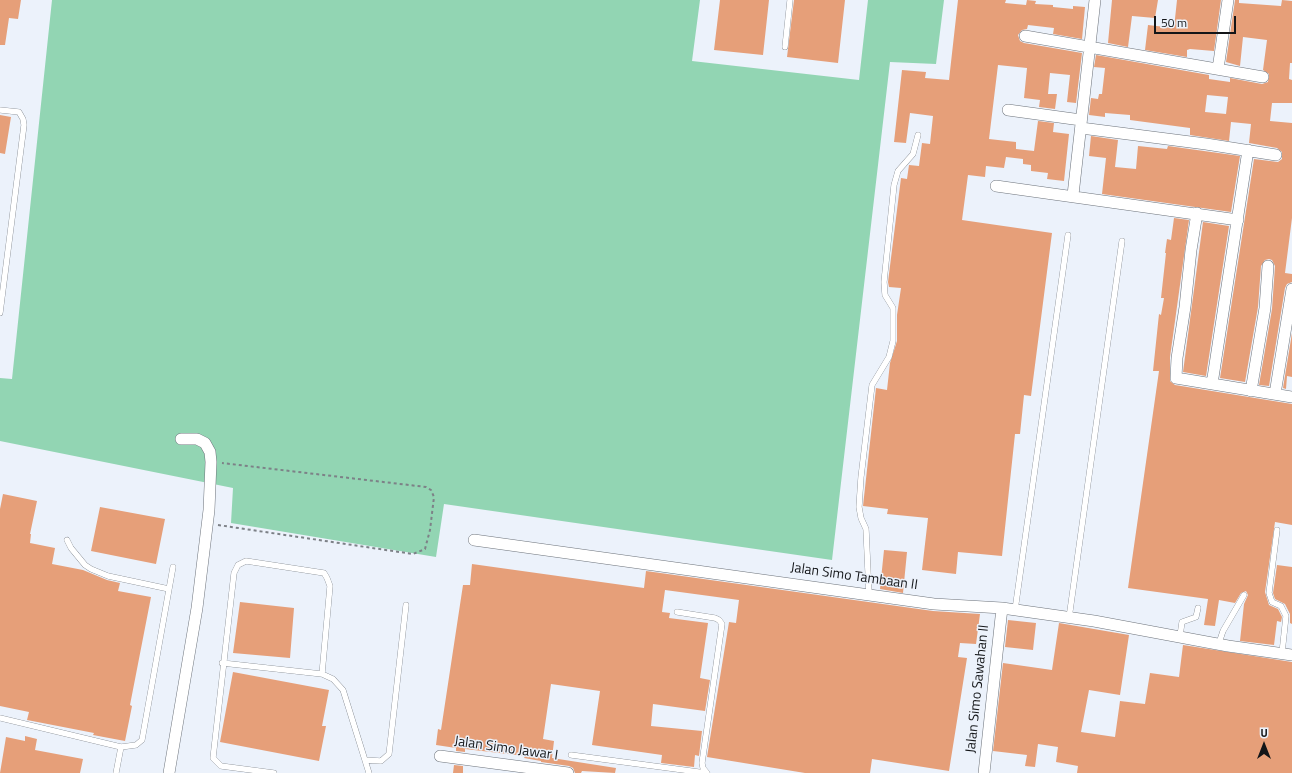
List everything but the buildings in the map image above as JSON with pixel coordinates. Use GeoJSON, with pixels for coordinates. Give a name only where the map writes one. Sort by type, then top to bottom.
{"type":"FeatureCollection","features":[{"type":"Feature","properties":{"kind":"street"},"geometry":{"type":"LineString","coordinates":[[1074,195],[1095,0]]}},
{"type":"Feature","properties":{"kind":"street"},"geometry":{"type":"LineString","coordinates":[[1223,70],[1228,0]]}},
{"type":"Feature","properties":{"kind":"street"},"geometry":{"type":"LineString","coordinates":[[1025,36],[1263,77]]}},
{"type":"Feature","properties":{"kind":"street"},"geometry":{"type":"LineString","coordinates":[[1008,110],[1081,124],[1276,155]]}},
{"type":"Feature","properties":{"kind":"street"},"geometry":{"type":"LineString","coordinates":[[1212,384],[1248,150]]}},
{"type":"Feature","properties":{"kind":"street"},"geometry":{"type":"LineString","coordinates":[[996,186],[1074,195],[1238,220]]}},
{"type":"Feature","properties":{"kind":"street"},"geometry":{"type":"LineString","coordinates":[[1197,213],[1175,376],[1178,380],[1292,397]]}},
{"type":"Feature","properties":{"kind":"street"},"geometry":{"type":"LineString","coordinates":[[1251,391],[1265,308],[1268,266]]}},
{"type":"Feature","properties":{"kind":"street"},"geometry":{"type":"LineString","coordinates":[[1275,394],[1292,289]]}},
{"type":"Feature","properties":{"kind":"street"},"geometry":{"type":"LineString","coordinates":[[169,773],[197,608],[207,523],[211,462],[210,452],[205,443],[197,439],[181,439]]}},
{"type":"Feature","properties":{"kind":"street","name":"Jalan Simo Tambaan II"},"geometry":{"type":"LineString","coordinates":[[474,540],[934,604],[1002,608],[1287,654]]}},
{"type":"Feature","properties":{"kind":"street","name":"Jalan Simo Sawahan II"},"geometry":{"type":"LineString","coordinates":[[984,773],[1002,608]]}},
{"type":"Feature","properties":{"kind":"street","name":"Jalan Simo Jawar I"},"geometry":{"type":"LineString","coordinates":[[440,756],[568,773]]}},
{"type":"Feature","properties":{"kind":"lane"},"geometry":{"type":"LineString","coordinates":[[785,47],[790,0]]}},
{"type":"Feature","properties":{"kind":"lane"},"geometry":{"type":"LineString","coordinates":[[0,110],[19,112],[23,119],[24,125],[0,313]]}},
{"type":"Feature","properties":{"kind":"lane"},"geometry":{"type":"LineString","coordinates":[[868,594],[866,529],[861,518],[859,507],[865,446],[872,385],[889,357],[893,341],[893,308],[885,295],[884,282],[894,185],[898,171],[913,154],[918,135]]}},
{"type":"Feature","properties":{"kind":"lane"},"geometry":{"type":"LineString","coordinates":[[1015,610],[1068,235]]}},
{"type":"Feature","properties":{"kind":"lane"},"geometry":{"type":"LineString","coordinates":[[1069,618],[1122,240]]}},
{"type":"Feature","properties":{"kind":"lane"},"geometry":{"type":"LineString","coordinates":[[1277,530],[1269,593],[1272,602],[1281,606],[1286,616],[1287,654]]}},
{"type":"Feature","properties":{"kind":"lane"},"geometry":{"type":"LineString","coordinates":[[67,540],[71,548],[85,565],[91,569],[108,576],[170,589]]}},
{"type":"Feature","properties":{"kind":"lane"},"geometry":{"type":"LineString","coordinates":[[274,773],[221,766],[213,758],[222,663],[234,573],[238,565],[246,561],[324,574],[328,578],[330,586],[322,674]]}},
{"type":"Feature","properties":{"kind":"lane"},"geometry":{"type":"LineString","coordinates":[[0,718],[120,748],[129,748],[142,740],[173,567]]}},
{"type":"Feature","properties":{"kind":"lane"},"geometry":{"type":"LineString","coordinates":[[1224,645],[1223,631],[1244,594]]}},
{"type":"Feature","properties":{"kind":"lane"},"geometry":{"type":"LineString","coordinates":[[365,760],[381,761],[389,754],[406,604]]}},
{"type":"Feature","properties":{"kind":"lane"},"geometry":{"type":"LineString","coordinates":[[1180,636],[1182,622],[1196,617],[1198,608]]}},
{"type":"Feature","properties":{"kind":"lane"},"geometry":{"type":"LineString","coordinates":[[677,612],[715,618],[722,624],[702,764],[706,773]]}},
{"type":"Feature","properties":{"kind":"lane"},"geometry":{"type":"LineString","coordinates":[[222,663],[322,674],[333,679],[343,690],[369,773]]}},
{"type":"Feature","properties":{"kind":"lane"},"geometry":{"type":"LineString","coordinates":[[116,773],[120,748]]}},
{"type":"Feature","properties":{"kind":"lane"},"geometry":{"type":"LineString","coordinates":[[570,756],[706,773]]}},
{"type":"Feature","properties":{"kind":"path"},"geometry":{"type":"LineString","coordinates":[[207,523],[413,554],[425,549],[430,530],[434,497],[431,490],[426,487],[211,462]]}},
{"type":"Feature","properties":{"kind":"green space"},"geometry":{"type":"Polygon","coordinates":[[[52,0],[700,0],[692,61],[859,80],[868,0],[944,0],[936,64],[890,62],[832,560],[444,504],[436,557],[231,523],[233,488],[0,441],[0,378],[12,379],[52,0]]]}}]}
